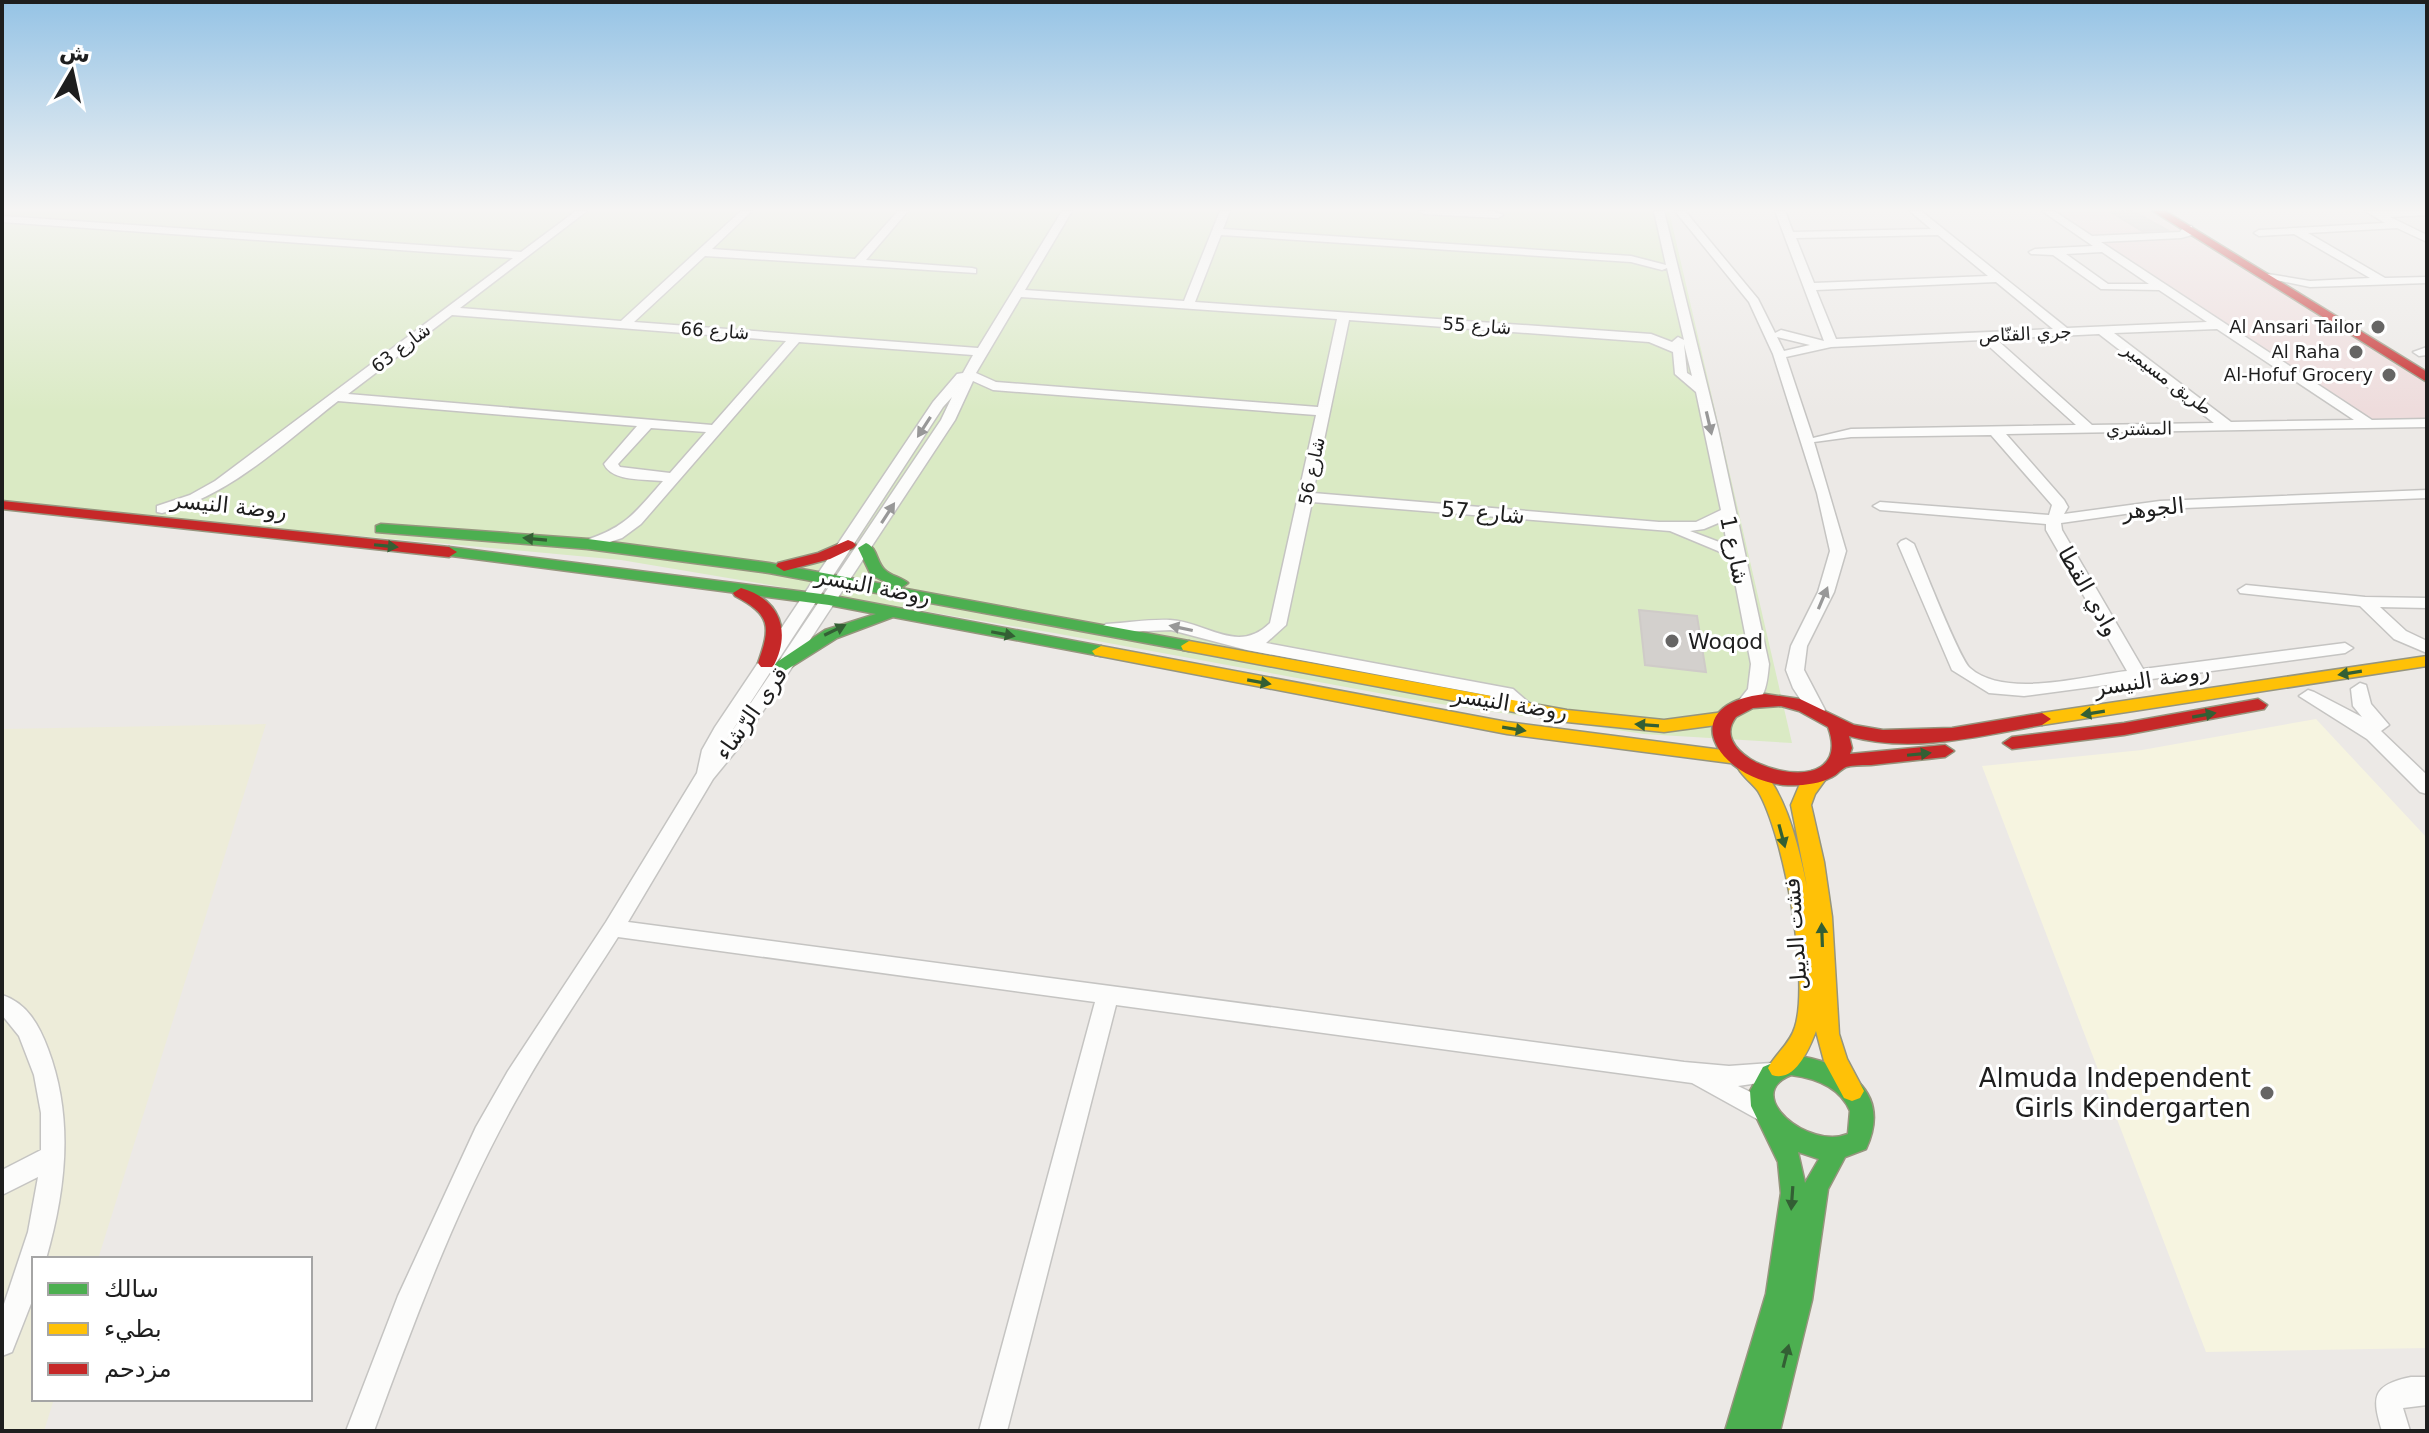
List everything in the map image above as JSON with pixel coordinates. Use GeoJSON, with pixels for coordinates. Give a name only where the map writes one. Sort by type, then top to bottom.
{"type":"FeatureCollection","features":[{"type":"Feature","properties":{"kind":"street","name":"شارع 63"},"geometry":{"type":"LineString","coordinates":[[162,509],[195,498],[220,484],[492,278]]}},
{"type":"Feature","properties":{"kind":"street"},"geometry":{"type":"LineString","coordinates":[[625,324],[674,278]]}},
{"type":"Feature","properties":{"kind":"street"},"geometry":{"type":"LineString","coordinates":[[769,568],[857,546],[948,420],[971,370],[1026,278]]}},
{"type":"Feature","properties":{"kind":"street"},"geometry":{"type":"LineString","coordinates":[[1188,306],[1199,278]]}},
{"type":"Feature","properties":{"kind":"street","name":"شارع 1"},"geometry":{"type":"LineString","coordinates":[[1664,278],[1681,374],[1702,391]]}},
{"type":"Feature","properties":{"kind":"street","name":"شارع 1"},"geometry":{"type":"LineString","coordinates":[[1674,278],[1702,391],[1760,664],[1757,691],[1745,704]]}},
{"type":"Feature","properties":{"kind":"street"},"geometry":{"type":"LineString","coordinates":[[1736,278],[1767,307],[1781,334],[1821,432],[1830,477],[1824,493]]}},
{"type":"Feature","properties":{"kind":"street"},"geometry":{"type":"LineString","coordinates":[[1806,278],[1826,343]]}},
{"type":"Feature","properties":{"kind":"street"},"geometry":{"type":"LineString","coordinates":[[2092,278],[2105,287],[2160,287]]}},
{"type":"Feature","properties":{"kind":"street"},"geometry":{"type":"LineString","coordinates":[[2147,278],[2369,424]]}},
{"type":"Feature","properties":{"kind":"street"},"geometry":{"type":"LineString","coordinates":[[2271,278],[2302,288],[2427,378]]}},
{"type":"Feature","properties":{"kind":"street"},"geometry":{"type":"LineString","coordinates":[[2378,278],[2384,281]]}},
{"type":"Feature","properties":{"kind":"street"},"geometry":{"type":"LineString","coordinates":[[1809,287],[1997,279],[2064,332]]}},
{"type":"Feature","properties":{"kind":"street"},"geometry":{"type":"LineString","coordinates":[[2302,288],[2427,280]]}},
{"type":"Feature","properties":{"kind":"street"},"geometry":{"type":"LineString","coordinates":[[1748,292],[1779,354],[1824,493],[1838,551],[1826,592],[1799,646],[1795,670],[1816,710]]}},
{"type":"Feature","properties":{"kind":"street","name":"شارع 55"},"geometry":{"type":"LineString","coordinates":[[1017,293],[1651,338],[1679,350]]}},
{"type":"Feature","properties":{"kind":"street","name":"شارع 66"},"geometry":{"type":"LineString","coordinates":[[448,311],[981,352]]}},
{"type":"Feature","properties":{"kind":"street","name":"شارع 56"},"geometry":{"type":"LineString","coordinates":[[1278,625],[1344,316]]}},
{"type":"Feature","properties":{"kind":"street","name":"جري القنّاص"},"geometry":{"type":"LineString","coordinates":[[1788,354],[1826,343],[2218,325]]}},
{"type":"Feature","properties":{"kind":"street","name":"شارع 55"},"geometry":{"type":"LineString","coordinates":[[1651,338],[1675,331]]}},
{"type":"Feature","properties":{"kind":"street","name":"طريق مسيمير"},"geometry":{"type":"LineString","coordinates":[[2103,331],[2230,428]]}},
{"type":"Feature","properties":{"kind":"street","name":"جري القنّاص"},"geometry":{"type":"LineString","coordinates":[[1781,334],[1826,343]]}},
{"type":"Feature","properties":{"kind":"street"},"geometry":{"type":"LineString","coordinates":[[1985,336],[2090,430]]}},
{"type":"Feature","properties":{"kind":"street"},"geometry":{"type":"LineString","coordinates":[[588,544],[617,535],[636,521],[796,337]]}},
{"type":"Feature","properties":{"kind":"street"},"geometry":{"type":"LineString","coordinates":[[971,370],[993,386]]}},
{"type":"Feature","properties":{"kind":"street"},"geometry":{"type":"LineString","coordinates":[[857,546],[938,405],[971,370]]}},
{"type":"Feature","properties":{"kind":"street"},"geometry":{"type":"LineString","coordinates":[[948,420],[960,413],[972,393],[993,386],[1324,412]]}},
{"type":"Feature","properties":{"kind":"street"},"geometry":{"type":"LineString","coordinates":[[336,397],[716,429]]}},
{"type":"Feature","properties":{"kind":"street"},"geometry":{"type":"LineString","coordinates":[[648,423],[611,464],[614,471],[673,478]]}},
{"type":"Feature","properties":{"kind":"street","name":"المشتري"},"geometry":{"type":"LineString","coordinates":[[1821,432],[2427,423]]}},
{"type":"Feature","properties":{"kind":"street","name":"وادي القطا"},"geometry":{"type":"LineString","coordinates":[[1995,431],[2059,503],[2061,507],[2053,520],[2054,530],[2139,677]]}},
{"type":"Feature","properties":{"kind":"street","name":"شارع 63"},"geometry":{"type":"LineString","coordinates":[[205,513],[205,501],[220,484]]}},
{"type":"Feature","properties":{"kind":"street","name":"روضة النيسر"},"geometry":{"type":"LineString","coordinates":[[2,494],[347,527],[588,544],[769,568],[895,614],[1507,728],[1730,757]]}},
{"type":"Feature","properties":{"kind":"street","name":"الجوهر"},"geometry":{"type":"LineString","coordinates":[[1880,506],[2053,520],[2160,505],[2427,494]]}},
{"type":"Feature","properties":{"kind":"street","name":"شارع 57"},"geometry":{"type":"LineString","coordinates":[[1307,497],[1659,527],[1699,526],[1727,513]]}},
{"type":"Feature","properties":{"kind":"street","name":"روضة النيسر"},"geometry":{"type":"LineString","coordinates":[[2,505],[562,564],[719,584],[826,589],[1105,629],[1527,709],[1664,726],[1724,718]]}},
{"type":"Feature","properties":{"kind":"street"},"geometry":{"type":"LineString","coordinates":[[636,521],[629,537],[639,550]]}},
{"type":"Feature","properties":{"kind":"street","name":"شارع 57"},"geometry":{"type":"LineString","coordinates":[[1659,527],[1686,533],[1735,553]]}},
{"type":"Feature","properties":{"kind":"street"},"geometry":{"type":"LineString","coordinates":[[1906,544],[1961,670],[1973,680],[2008,691],[2139,677],[2345,648]]}},
{"type":"Feature","properties":{"kind":"street"},"geometry":{"type":"LineString","coordinates":[[857,546],[882,578],[995,602],[1022,615]]}},
{"type":"Feature","properties":{"kind":"street","name":"قرى الرّشاء"},"geometry":{"type":"LineString","coordinates":[[360,1431],[407,1305],[442,1224],[516,1078],[613,928],[706,774],[727,753],[775,664],[857,546]]}},
{"type":"Feature","properties":{"kind":"street"},"geometry":{"type":"LineString","coordinates":[[562,564],[627,561],[826,589]]}},
{"type":"Feature","properties":{"kind":"street"},"geometry":{"type":"LineString","coordinates":[[719,584],[756,599],[773,613],[778,631],[775,664]]}},
{"type":"Feature","properties":{"kind":"street"},"geometry":{"type":"LineString","coordinates":[[2246,590],[2365,602],[2427,603]]}},
{"type":"Feature","properties":{"kind":"street"},"geometry":{"type":"LineString","coordinates":[[2365,602],[2400,635],[2427,648]]}},
{"type":"Feature","properties":{"kind":"street"},"geometry":{"type":"LineString","coordinates":[[775,664],[829,632],[865,619],[895,614]]}},
{"type":"Feature","properties":{"kind":"street"},"geometry":{"type":"LineString","coordinates":[[1105,629],[1171,625],[1247,645],[1507,693],[1527,709]]}},
{"type":"Feature","properties":{"kind":"street"},"geometry":{"type":"LineString","coordinates":[[1247,645],[1266,637],[1278,625],[1288,642],[1306,656]]}},
{"type":"Feature","properties":{"kind":"street"},"geometry":{"type":"LineString","coordinates":[[2400,635],[2406,651],[2402,666]]}},
{"type":"Feature","properties":{"kind":"street","name":"روضة النيسر"},"geometry":{"type":"LineString","coordinates":[[1836,725],[1895,736],[1933,736],[2427,661]]}},
{"type":"Feature","properties":{"kind":"street","name":"روضة النيسر"},"geometry":{"type":"LineString","coordinates":[[1841,761],[2124,729],[2308,696],[2427,680]]}},
{"type":"Feature","properties":{"kind":"street"},"geometry":{"type":"LineString","coordinates":[[2360,689],[2359,700],[2368,714],[2427,772]]}},
{"type":"Feature","properties":{"kind":"street"},"geometry":{"type":"LineString","coordinates":[[2308,696],[2340,709],[2361,722],[2427,787]]}},
{"type":"Feature","properties":{"kind":"street"},"geometry":{"type":"LineString","coordinates":[[1778,698],[1816,710],[1836,725],[1845,749],[1841,761],[1819,776],[1785,779],[1747,768],[1730,757],[1722,743],[1720,730],[1724,718],[1745,704],[1778,698]]}},
{"type":"Feature","properties":{"kind":"street","name":"فشت الديبل"},"geometry":{"type":"LineString","coordinates":[[1747,768],[1765,786],[1774,805],[1795,888],[1807,961],[1809,1017],[1797,1050],[1775,1070]]}},
{"type":"Feature","properties":{"kind":"street","name":"فشت الديبل"},"geometry":{"type":"LineString","coordinates":[[1819,776],[1806,791],[1801,805],[1814,862],[1821,917],[1828,1034],[1836,1061],[1852,1091]]}},
{"type":"Feature","properties":{"kind":"street"},"geometry":{"type":"LineString","coordinates":[[613,928],[1684,1072],[1729,1076],[1791,1065],[1817,1068],[1852,1091],[1864,1113],[1862,1134],[1856,1142],[1836,1151],[1809,1148],[1769,1118],[1684,1072]]}},
{"type":"Feature","properties":{"kind":"street"},"geometry":{"type":"LineString","coordinates":[[993,1431],[1108,994]]}},
{"type":"Feature","properties":{"kind":"street"},"geometry":{"type":"LineString","coordinates":[[2,1004],[14,1009],[27,1028],[45,1073],[53,1127],[47,1204],[34,1257]]}},
{"type":"Feature","properties":{"kind":"street"},"geometry":{"type":"LineString","coordinates":[[1739,1431],[1779,1294],[1794,1193],[1790,1162],[1761,1096],[1764,1083],[1775,1070]]}},
{"type":"Feature","properties":{"kind":"street"},"geometry":{"type":"LineString","coordinates":[[1766,1431],[1799,1300],[1816,1187],[1836,1151]]}},
{"type":"Feature","properties":{"kind":"street"},"geometry":{"type":"LineString","coordinates":[[2,1183],[52,1157]]}},
{"type":"Feature","properties":{"kind":"street"},"geometry":{"type":"LineString","coordinates":[[2,1342],[32,1263]]}},
{"type":"Feature","properties":{"kind":"street"},"geometry":{"type":"LineString","coordinates":[[2396,1431],[2388,1403],[2394,1396],[2407,1391],[2427,1391]]}},
{"type":"Feature","properties":{"kind":"shaded area"},"geometry":{"type":"Polygon","coordinates":[[[2154,278],[2258,278],[2427,384],[2427,420],[2369,421],[2154,278]]]}},
{"type":"Feature","properties":{"kind":"shaded area","name":"Almuda Independent Girls Kindergarten"},"geometry":{"type":"Polygon","coordinates":[[[2316,719],[2427,838],[2427,1348],[2206,1352],[1982,766],[2142,750],[2316,719]]]}},
{"type":"Feature","properties":{"kind":"green space"},"geometry":{"type":"Polygon","coordinates":[[[2,278],[1684,278],[1792,743],[1644,734],[1427,702],[1054,633],[621,560],[2,503],[2,278]]]}},
{"type":"Feature","properties":{"kind":"green space"},"geometry":{"type":"Polygon","coordinates":[[[266,724],[99,1257],[32,1257],[32,1401],[53,1401],[44,1431],[2,1431],[2,729],[266,724]]]}},
{"type":"Feature","properties":{"kind":"building","name":"Woqod"},"geometry":{"type":"Polygon","coordinates":[[[1639,610],[1697,616],[1706,672],[1645,665],[1639,610]]]}},
{"type":"Feature","properties":{"kind":"traffic: fast"},"geometry":{"type":"LineString","coordinates":[[381,529],[588,544],[769,568],[1189,646]]}},
{"type":"Feature","properties":{"kind":"traffic: fast"},"geometry":{"type":"LineString","coordinates":[[866,548],[877,572],[900,583]]}},
{"type":"Feature","properties":{"kind":"traffic: fast"},"geometry":{"type":"LineString","coordinates":[[449,552],[829,600],[1101,651]]}},
{"type":"Feature","properties":{"kind":"traffic: fast"},"geometry":{"type":"LineString","coordinates":[[783,666],[831,634],[886,616]]}},
{"type":"Feature","properties":{"kind":"traffic: fast"},"geometry":{"type":"LineString","coordinates":[[1791,1065],[1820,1071],[1835,1078],[1857,1098],[1863,1125],[1857,1141],[1840,1148],[1822,1148],[1803,1143],[1772,1120],[1763,1106],[1762,1091],[1771,1074],[1791,1065]]}},
{"type":"Feature","properties":{"kind":"traffic: fast"},"geometry":{"type":"LineString","coordinates":[[1739,1431],[1779,1294],[1794,1193],[1790,1162],[1773,1124]]}},
{"type":"Feature","properties":{"kind":"traffic: fast"},"geometry":{"type":"LineString","coordinates":[[1766,1431],[1799,1300],[1816,1187],[1836,1151]]}},
{"type":"Feature","properties":{"kind":"traffic: slow"},"geometry":{"type":"LineString","coordinates":[[1189,646],[1567,716],[1664,726],[1724,718]]}},
{"type":"Feature","properties":{"kind":"traffic: slow"},"geometry":{"type":"LineString","coordinates":[[1101,651],[1507,728],[1730,757]]}},
{"type":"Feature","properties":{"kind":"traffic: slow"},"geometry":{"type":"LineString","coordinates":[[2042,719],[2427,661]]}},
{"type":"Feature","properties":{"kind":"traffic: slow"},"geometry":{"type":"LineString","coordinates":[[1747,768],[1765,788],[1776,811],[1793,870],[1806,939],[1810,999],[1808,1021],[1798,1047],[1780,1068]]}},
{"type":"Feature","properties":{"kind":"traffic: slow"},"geometry":{"type":"LineString","coordinates":[[1819,776],[1806,791],[1801,805],[1814,862],[1821,917],[1828,1034],[1836,1061],[1852,1091]]}},
{"type":"Feature","properties":{"kind":"traffic: jam"},"geometry":{"type":"LineString","coordinates":[[2266,278],[2427,378]]}},
{"type":"Feature","properties":{"kind":"traffic: jam"},"geometry":{"type":"LineString","coordinates":[[2,505],[449,552]]}},
{"type":"Feature","properties":{"kind":"traffic: jam"},"geometry":{"type":"LineString","coordinates":[[784,566],[824,556],[848,545]]}},
{"type":"Feature","properties":{"kind":"traffic: jam"},"geometry":{"type":"LineString","coordinates":[[741,593],[763,606],[774,620],[774,638],[767,663]]}},
{"type":"Feature","properties":{"kind":"traffic: jam"},"geometry":{"type":"LineString","coordinates":[[1836,725],[1843,748],[1837,764],[1824,774],[1804,778],[1782,778],[1760,773],[1741,763],[1727,749],[1721,732],[1724,718],[1729,712],[1750,702],[1765,700],[1794,703],[1848,729],[1883,736],[1952,734],[2042,719]]}},
{"type":"Feature","properties":{"kind":"traffic: jam"},"geometry":{"type":"LineString","coordinates":[[2012,743],[2124,729],[2258,705]]}},
{"type":"Feature","properties":{"kind":"traffic: jam"},"geometry":{"type":"LineString","coordinates":[[1841,761],[1945,751]]}},
{"type":"Feature","properties":{"kind":"place","name":"Al Ansari Tailor"},"geometry":{"type":"Point","coordinates":[2378,327]}},
{"type":"Feature","properties":{"kind":"place","name":"Al Raha"},"geometry":{"type":"Point","coordinates":[2356,352]}},
{"type":"Feature","properties":{"kind":"place","name":"Al-Hofuf Grocery"},"geometry":{"type":"Point","coordinates":[2389,375]}},
{"type":"Feature","properties":{"kind":"place","name":"Woqod"},"geometry":{"type":"Point","coordinates":[1672,641]}},
{"type":"Feature","properties":{"kind":"place","name":"Almuda Independent Girls Kindergarten"},"geometry":{"type":"Point","coordinates":[2267,1093]}}]}
